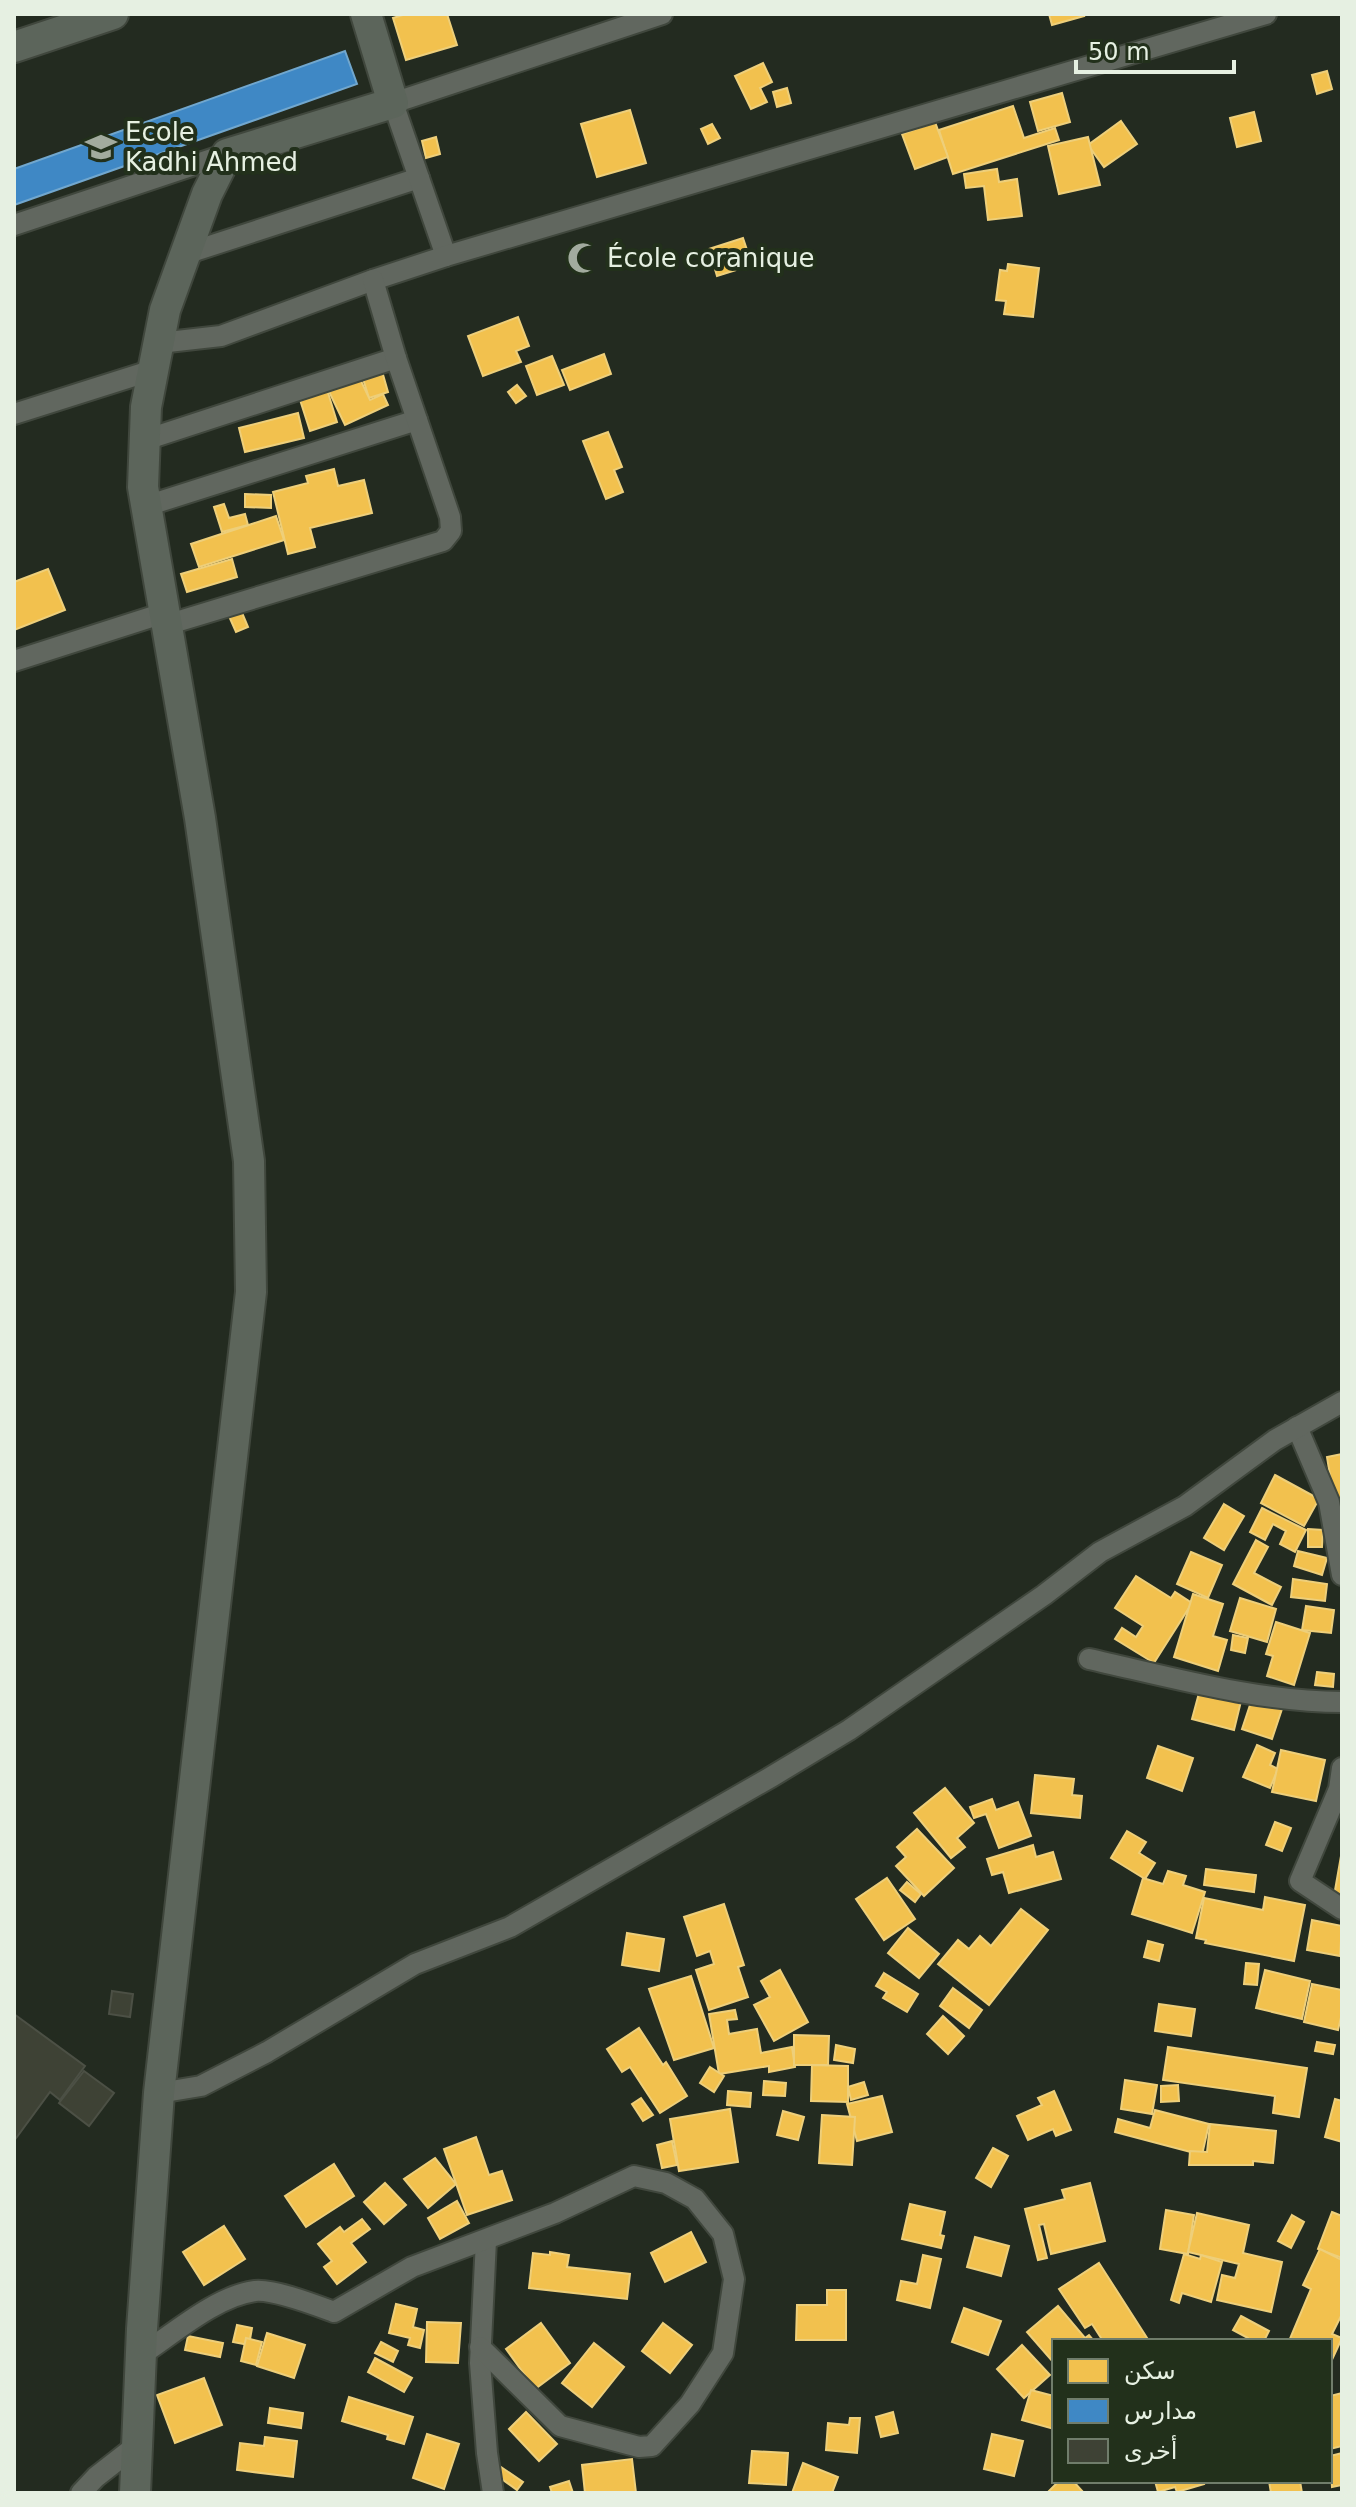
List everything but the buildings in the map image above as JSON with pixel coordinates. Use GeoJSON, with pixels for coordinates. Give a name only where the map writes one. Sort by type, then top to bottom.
{"type":"FeatureCollection","features":[{"type":"Feature","properties":{"kind":"main road"},"geometry":{"type":"LineString","coordinates":[[14,47],[113,14]]}},
{"type":"Feature","properties":{"kind":"main road"},"geometry":{"type":"LineString","coordinates":[[135,2493],[159,2093],[251,1292],[249,1161],[200,818],[143,487],[146,407],[165,310],[207,194],[227,154],[393,103],[366,14]]}},
{"type":"Feature","properties":{"kind":"street"},"geometry":{"type":"LineString","coordinates":[[446,256],[393,103],[662,14]]}},
{"type":"Feature","properties":{"kind":"street"},"geometry":{"type":"LineString","coordinates":[[14,414],[156,356],[446,256],[1266,14]]}},
{"type":"Feature","properties":{"kind":"street"},"geometry":{"type":"LineString","coordinates":[[14,225],[227,154]]}},
{"type":"Feature","properties":{"kind":"street"},"geometry":{"type":"LineString","coordinates":[[185,254],[419,178]]}},
{"type":"Feature","properties":{"kind":"street"},"geometry":{"type":"LineString","coordinates":[[14,661],[443,541],[451,531],[450,517],[373,280]]}},
{"type":"Feature","properties":{"kind":"street"},"geometry":{"type":"LineString","coordinates":[[145,440],[396,358]]}},
{"type":"Feature","properties":{"kind":"street"},"geometry":{"type":"LineString","coordinates":[[146,506],[417,420]]}},
{"type":"Feature","properties":{"kind":"street"},"geometry":{"type":"LineString","coordinates":[[159,2093],[201,2086],[267,2052],[415,1964],[510,1927],[771,1777],[849,1730],[1044,1595],[1100,1552],[1185,1506],[1275,1440],[1342,1402]]}},
{"type":"Feature","properties":{"kind":"street"},"geometry":{"type":"LineString","coordinates":[[1297,1427],[1329,1502],[1342,1575]]}},
{"type":"Feature","properties":{"kind":"street"},"geometry":{"type":"LineString","coordinates":[[1089,1659],[1307,1702],[1342,1702]]}},
{"type":"Feature","properties":{"kind":"street"},"geometry":{"type":"LineString","coordinates":[[1342,1768],[1339,1789],[1300,1881],[1342,1909]]}},
{"type":"Feature","properties":{"kind":"street"},"geometry":{"type":"LineString","coordinates":[[141,2355],[222,2301],[257,2290],[334,2312],[412,2267],[555,2213],[634,2176],[666,2183],[695,2199],[723,2234],[734,2279],[723,2353],[690,2404],[652,2446],[639,2447],[560,2426],[480,2347]]}},
{"type":"Feature","properties":{"kind":"street"},"geometry":{"type":"LineString","coordinates":[[486,2240],[480,2347],[493,2493]]}},
{"type":"Feature","properties":{"kind":"street"},"geometry":{"type":"LineString","coordinates":[[81,2493],[137,2445]]}},
{"type":"Feature","properties":{"kind":"place","name":"Ecole Kadhi Ahmed"},"geometry":{"type":"Point","coordinates":[101,147]}},
{"type":"Feature","properties":{"kind":"place","name":"École coranique"},"geometry":{"type":"Point","coordinates":[583,258]}}]}
